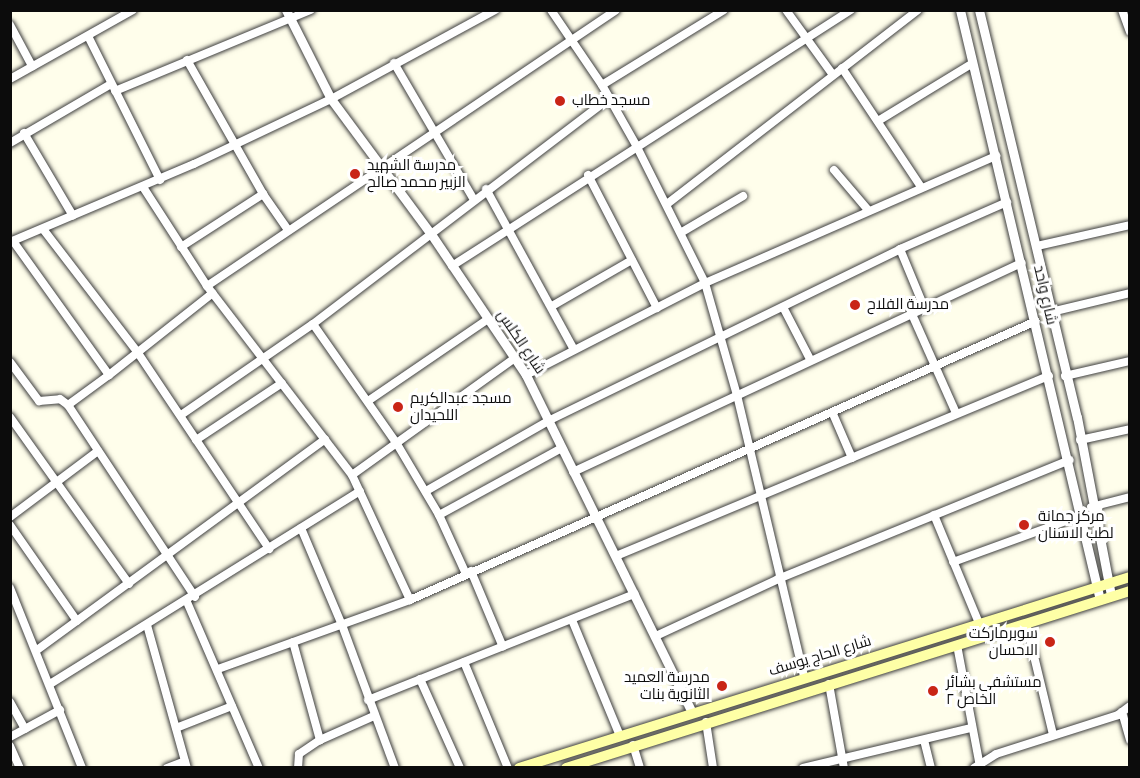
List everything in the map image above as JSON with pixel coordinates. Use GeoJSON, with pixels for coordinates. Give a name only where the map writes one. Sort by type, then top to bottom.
{"type":"FeatureCollection","features":[{"type":"Feature","properties":{"kind":"main road","name":"شارع الحاج يوسف"},"geometry":{"type":"LineString","coordinates":[[522,767],[804,676],[1130,577]]}},
{"type":"Feature","properties":{"kind":"main road","name":"شارع الحاج يوسف"},"geometry":{"type":"LineString","coordinates":[[566,768],[706,722],[1130,591]]}},
{"type":"Feature","properties":{"kind":"street"},"geometry":{"type":"LineString","coordinates":[[10,79],[133,10]]}},
{"type":"Feature","properties":{"kind":"street","name":"شارع الكلس"},"geometry":{"type":"LineString","coordinates":[[286,10],[290,22],[331,99],[431,234],[526,375],[692,712]]}},
{"type":"Feature","properties":{"kind":"street"},"geometry":{"type":"LineString","coordinates":[[10,143],[24,133],[113,88],[290,22],[311,10]]}},
{"type":"Feature","properties":{"kind":"street"},"geometry":{"type":"LineString","coordinates":[[109,375],[12,242],[160,180],[331,99],[393,63],[495,10]]}},
{"type":"Feature","properties":{"kind":"street"},"geometry":{"type":"LineString","coordinates":[[551,10],[610,98],[682,232],[705,283],[737,395],[778,579],[804,676]]}},
{"type":"Feature","properties":{"kind":"street"},"geometry":{"type":"LineString","coordinates":[[207,286],[380,168],[437,133],[616,10]]}},
{"type":"Feature","properties":{"kind":"street"},"geometry":{"type":"LineString","coordinates":[[602,85],[724,10]]}},
{"type":"Feature","properties":{"kind":"street"},"geometry":{"type":"LineString","coordinates":[[786,10],[833,75]]}},
{"type":"Feature","properties":{"kind":"street"},"geometry":{"type":"LineString","coordinates":[[452,266],[507,227],[588,175],[804,37],[851,10]]}},
{"type":"Feature","properties":{"kind":"street"},"geometry":{"type":"LineString","coordinates":[[667,204],[918,10]]}},
{"type":"Feature","properties":{"kind":"street","name":"شارع واحد"},"geometry":{"type":"LineString","coordinates":[[960,10],[1070,460],[1098,586],[1106,598]]}},
{"type":"Feature","properties":{"kind":"street","name":"شارع واحد"},"geometry":{"type":"LineString","coordinates":[[978,10],[1037,246],[1080,440],[1091,507],[1110,583],[1106,598]]}},
{"type":"Feature","properties":{"kind":"street"},"geometry":{"type":"LineString","coordinates":[[1122,10],[1130,32]]}},
{"type":"Feature","properties":{"kind":"street"},"geometry":{"type":"LineString","coordinates":[[10,25],[32,66]]}},
{"type":"Feature","properties":{"kind":"street"},"geometry":{"type":"LineString","coordinates":[[88,36],[160,180]]}},
{"type":"Feature","properties":{"kind":"street"},"geometry":{"type":"LineString","coordinates":[[187,60],[263,194],[288,230]]}},
{"type":"Feature","properties":{"kind":"street"},"geometry":{"type":"LineString","coordinates":[[393,63],[437,133],[474,200]]}},
{"type":"Feature","properties":{"kind":"street"},"geometry":{"type":"LineString","coordinates":[[878,120],[973,63]]}},
{"type":"Feature","properties":{"kind":"street"},"geometry":{"type":"LineString","coordinates":[[842,68],[921,187]]}},
{"type":"Feature","properties":{"kind":"street"},"geometry":{"type":"LineString","coordinates":[[982,97],[999,93]]}},
{"type":"Feature","properties":{"kind":"street"},"geometry":{"type":"LineString","coordinates":[[181,415],[313,324],[486,189],[610,98]]}},
{"type":"Feature","properties":{"kind":"street"},"geometry":{"type":"LineString","coordinates":[[24,133],[73,216]]}},
{"type":"Feature","properties":{"kind":"street"},"geometry":{"type":"LineString","coordinates":[[526,375],[705,283],[996,156]]}},
{"type":"Feature","properties":{"kind":"street"},"geometry":{"type":"LineString","coordinates":[[834,170],[868,210]]}},
{"type":"Feature","properties":{"kind":"street"},"geometry":{"type":"LineString","coordinates":[[588,175],[657,308]]}},
{"type":"Feature","properties":{"kind":"street"},"geometry":{"type":"LineString","coordinates":[[143,187],[207,286],[352,475],[410,600]]}},
{"type":"Feature","properties":{"kind":"street"},"geometry":{"type":"LineString","coordinates":[[486,189],[574,350]]}},
{"type":"Feature","properties":{"kind":"street"},"geometry":{"type":"LineString","coordinates":[[181,247],[263,194]]}},
{"type":"Feature","properties":{"kind":"street"},"geometry":{"type":"LineString","coordinates":[[682,232],[743,196]]}},
{"type":"Feature","properties":{"kind":"street"},"geometry":{"type":"LineString","coordinates":[[426,491],[550,420],[900,249],[1007,202]]}},
{"type":"Feature","properties":{"kind":"street"},"geometry":{"type":"LineString","coordinates":[[1037,246],[1130,225]]}},
{"type":"Feature","properties":{"kind":"street"},"geometry":{"type":"LineString","coordinates":[[43,229],[138,353],[269,549]]}},
{"type":"Feature","properties":{"kind":"street"},"geometry":{"type":"LineString","coordinates":[[900,249],[924,307]]}},
{"type":"Feature","properties":{"kind":"street"},"geometry":{"type":"LineString","coordinates":[[552,306],[632,260]]}},
{"type":"Feature","properties":{"kind":"street"},"geometry":{"type":"LineString","coordinates":[[573,472],[810,359],[1022,263]]}},
{"type":"Feature","properties":{"kind":"street"},"geometry":{"type":"LineString","coordinates":[[68,405],[213,293]]}},
{"type":"Feature","properties":{"kind":"street"},"geometry":{"type":"LineString","coordinates":[[1051,312],[1130,293]]}},
{"type":"Feature","properties":{"kind":"street"},"geometry":{"type":"LineString","coordinates":[[783,307],[810,359]]}},
{"type":"Feature","properties":{"kind":"street"},"geometry":{"type":"LineString","coordinates":[[911,312],[956,413]]}},
{"type":"Feature","properties":{"kind":"street"},"geometry":{"type":"LineString","coordinates":[[368,401],[488,320]]}},
{"type":"Feature","properties":{"kind":"street"},"geometry":{"type":"LineString","coordinates":[[218,669],[410,600],[751,451],[1036,321]]}},
{"type":"Feature","properties":{"kind":"street"},"geometry":{"type":"LineString","coordinates":[[313,324],[398,444],[426,491],[468,573],[502,647]]}},
{"type":"Feature","properties":{"kind":"street"},"geometry":{"type":"LineString","coordinates":[[352,475],[515,358]]}},
{"type":"Feature","properties":{"kind":"street"},"geometry":{"type":"LineString","coordinates":[[1065,376],[1130,361]]}},
{"type":"Feature","properties":{"kind":"street"},"geometry":{"type":"LineString","coordinates":[[10,362],[39,400],[60,399],[68,405],[195,597]]}},
{"type":"Feature","properties":{"kind":"street"},"geometry":{"type":"LineString","coordinates":[[616,556],[1049,376]]}},
{"type":"Feature","properties":{"kind":"street"},"geometry":{"type":"LineString","coordinates":[[196,440],[282,383]]}},
{"type":"Feature","properties":{"kind":"street"},"geometry":{"type":"LineString","coordinates":[[833,414],[852,458]]}},
{"type":"Feature","properties":{"kind":"street"},"geometry":{"type":"LineString","coordinates":[[10,417],[129,584]]}},
{"type":"Feature","properties":{"kind":"street"},"geometry":{"type":"LineString","coordinates":[[1080,440],[1130,429]]}},
{"type":"Feature","properties":{"kind":"street"},"geometry":{"type":"LineString","coordinates":[[37,650],[168,555],[236,501],[325,439]]}},
{"type":"Feature","properties":{"kind":"street"},"geometry":{"type":"LineString","coordinates":[[439,515],[562,448]]}},
{"type":"Feature","properties":{"kind":"street"},"geometry":{"type":"LineString","coordinates":[[10,517],[98,451]]}},
{"type":"Feature","properties":{"kind":"street"},"geometry":{"type":"LineString","coordinates":[[656,636],[778,579],[1070,460]]}},
{"type":"Feature","properties":{"kind":"street"},"geometry":{"type":"LineString","coordinates":[[50,684],[187,602],[360,491]]}},
{"type":"Feature","properties":{"kind":"street"},"geometry":{"type":"LineString","coordinates":[[1091,507],[1130,497]]}},
{"type":"Feature","properties":{"kind":"street"},"geometry":{"type":"LineString","coordinates":[[934,515],[979,623]]}},
{"type":"Feature","properties":{"kind":"street"},"geometry":{"type":"LineString","coordinates":[[953,562],[1082,515]]}},
{"type":"Feature","properties":{"kind":"street"},"geometry":{"type":"LineString","coordinates":[[10,525],[77,621]]}},
{"type":"Feature","properties":{"kind":"street"},"geometry":{"type":"LineString","coordinates":[[301,528],[342,625],[395,768]]}},
{"type":"Feature","properties":{"kind":"street"},"geometry":{"type":"LineString","coordinates":[[10,588],[37,650],[82,768]]}},
{"type":"Feature","properties":{"kind":"street"},"geometry":{"type":"LineString","coordinates":[[368,700],[634,594]]}},
{"type":"Feature","properties":{"kind":"street"},"geometry":{"type":"LineString","coordinates":[[187,602],[259,768]]}},
{"type":"Feature","properties":{"kind":"street"},"geometry":{"type":"LineString","coordinates":[[572,620],[620,736]]}},
{"type":"Feature","properties":{"kind":"street"},"geometry":{"type":"LineString","coordinates":[[1026,623],[1053,735]]}},
{"type":"Feature","properties":{"kind":"street"},"geometry":{"type":"LineString","coordinates":[[147,625],[186,764],[166,768]]}},
{"type":"Feature","properties":{"kind":"street"},"geometry":{"type":"LineString","coordinates":[[293,642],[320,740]]}},
{"type":"Feature","properties":{"kind":"street"},"geometry":{"type":"LineString","coordinates":[[957,645],[977,767],[996,754],[1122,712],[1130,706]]}},
{"type":"Feature","properties":{"kind":"street"},"geometry":{"type":"LineString","coordinates":[[464,663],[508,768]]}},
{"type":"Feature","properties":{"kind":"street"},"geometry":{"type":"LineString","coordinates":[[420,679],[460,768]]}},
{"type":"Feature","properties":{"kind":"street"},"geometry":{"type":"LineString","coordinates":[[829,684],[843,763]]}},
{"type":"Feature","properties":{"kind":"street"},"geometry":{"type":"LineString","coordinates":[[10,702],[25,729]]}},
{"type":"Feature","properties":{"kind":"street"},"geometry":{"type":"LineString","coordinates":[[176,728],[232,706]]}},
{"type":"Feature","properties":{"kind":"street"},"geometry":{"type":"LineString","coordinates":[[10,737],[60,710]]}},
{"type":"Feature","properties":{"kind":"street"},"geometry":{"type":"LineString","coordinates":[[1122,712],[1130,741]]}},
{"type":"Feature","properties":{"kind":"street"},"geometry":{"type":"LineString","coordinates":[[298,768],[296,758],[320,740],[374,716]]}},
{"type":"Feature","properties":{"kind":"street"},"geometry":{"type":"LineString","coordinates":[[706,722],[713,768]]}},
{"type":"Feature","properties":{"kind":"street"},"geometry":{"type":"LineString","coordinates":[[803,768],[843,763],[971,728]]}},
{"type":"Feature","properties":{"kind":"street"},"geometry":{"type":"LineString","coordinates":[[924,740],[931,768]]}},
{"type":"Feature","properties":{"kind":"street"},"geometry":{"type":"LineString","coordinates":[[10,746],[20,768]]}},
{"type":"Feature","properties":{"kind":"street"},"geometry":{"type":"LineString","coordinates":[[633,746],[640,768]]}},
{"type":"Feature","properties":{"kind":"place","name":"مسجد خطاب"},"geometry":{"type":"Point","coordinates":[560,101]}},
{"type":"Feature","properties":{"kind":"place","name":"مدرسة الشهيد الزبير محمد صالح"},"geometry":{"type":"Point","coordinates":[355,174]}},
{"type":"Feature","properties":{"kind":"place","name":"مدرسة الفلاح"},"geometry":{"type":"Point","coordinates":[855,305]}},
{"type":"Feature","properties":{"kind":"place","name":"مسجد عبدالكريم اللحيدان"},"geometry":{"type":"Point","coordinates":[398,407]}},
{"type":"Feature","properties":{"kind":"place","name":"مركز جمانة لطب الاسنان"},"geometry":{"type":"Point","coordinates":[1024,525]}},
{"type":"Feature","properties":{"kind":"place","name":"سوبرماركت الاحسان"},"geometry":{"type":"Point","coordinates":[1050,642]}},
{"type":"Feature","properties":{"kind":"place","name":"مدرسة العميد الثانوية بنات"},"geometry":{"type":"Point","coordinates":[722,686]}},
{"type":"Feature","properties":{"kind":"place","name":"مستشفى بشائر الخاص ٢"},"geometry":{"type":"Point","coordinates":[933,691]}}]}
